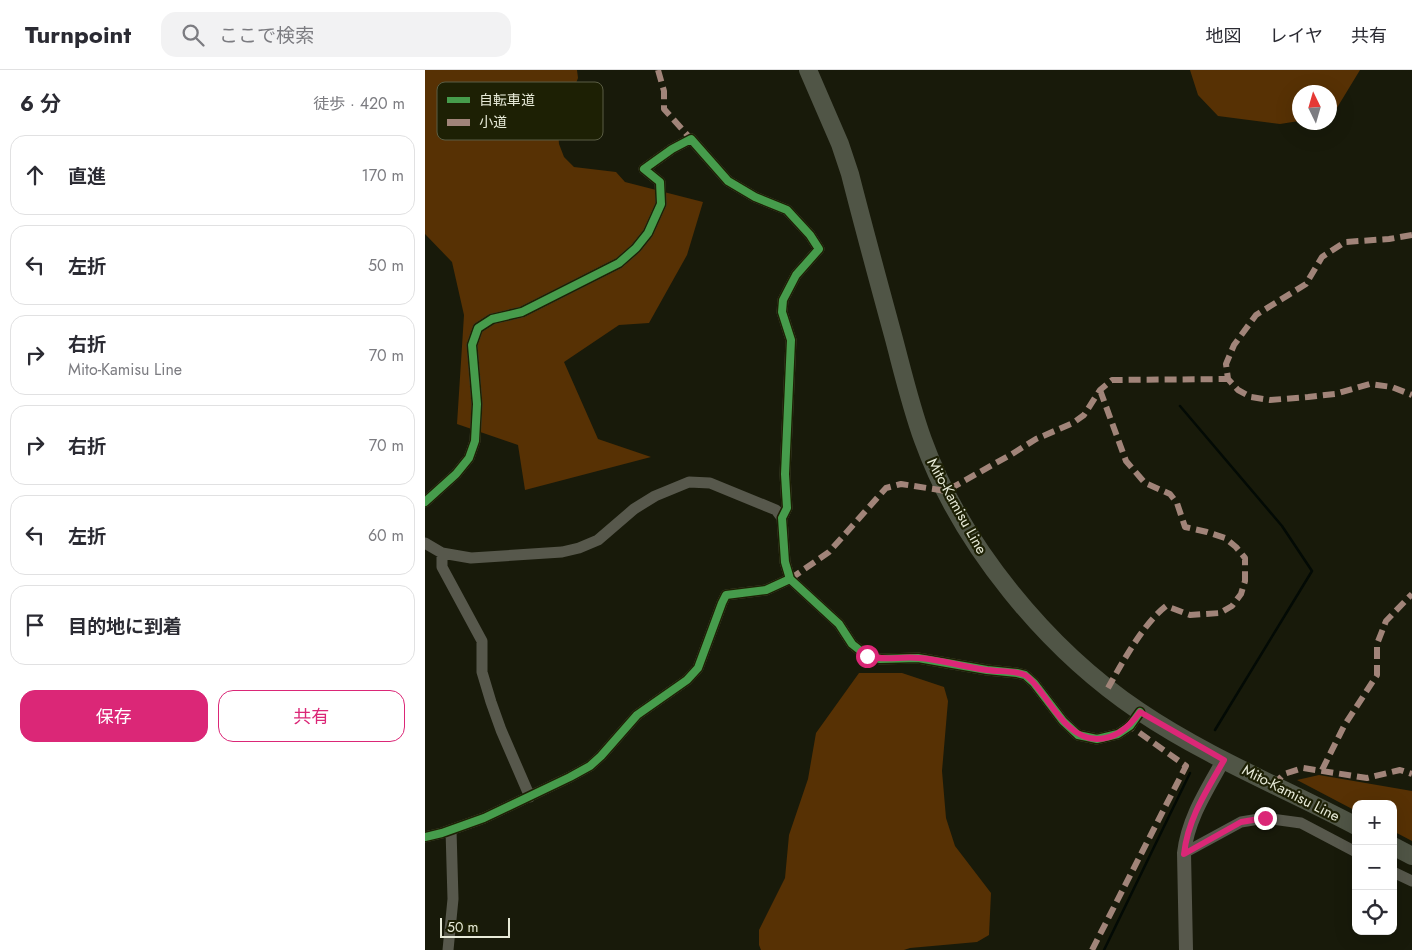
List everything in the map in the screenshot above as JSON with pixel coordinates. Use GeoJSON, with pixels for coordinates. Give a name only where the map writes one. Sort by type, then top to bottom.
{"type":"FeatureCollection","features":[{"type":"Feature","properties":{"kind":"main road","name":"Mito-Kamisu Line"},"geometry":{"type":"LineString","coordinates":[[809,70],[845,159],[923,441],[945,491],[967,530],[991,566],[1027,611],[1063,649],[1108,688],[1140,712],[1224,760],[1352,824]]}},
{"type":"Feature","properties":{"kind":"main road"},"geometry":{"type":"LineString","coordinates":[[1397,848],[1412,856]]}},
{"type":"Feature","properties":{"kind":"street"},"geometry":{"type":"LineString","coordinates":[[425,502],[457,474],[469,458],[475,441],[477,404],[471,345],[478,328],[492,319],[522,312],[619,263],[648,233],[661,204],[660,182],[644,168],[691,139],[728,181],[755,197],[787,210],[819,249],[796,275],[783,300],[782,312],[791,340],[785,474],[787,508],[782,518],[785,562],[790,579],[839,624],[852,644],[867,656],[880,659],[917,658],[1017,673],[1025,676],[1033,683],[1063,721],[1078,735],[1097,739],[1118,734],[1130,726],[1140,712]]}},
{"type":"Feature","properties":{"kind":"street"},"geometry":{"type":"LineString","coordinates":[[425,543],[442,552],[471,558],[562,552],[579,548],[598,540],[634,509],[655,496],[689,482],[710,483],[776,510],[782,518]]}},
{"type":"Feature","properties":{"kind":"street"},"geometry":{"type":"LineString","coordinates":[[442,552],[442,567],[482,641],[482,672],[491,702],[530,797]]}},
{"type":"Feature","properties":{"kind":"street"},"geometry":{"type":"LineString","coordinates":[[425,837],[484,818],[590,766],[637,715],[687,680],[698,668],[726,596],[766,590],[790,579]]}},
{"type":"Feature","properties":{"kind":"street"},"geometry":{"type":"LineString","coordinates":[[1186,950],[1184,854],[1186,839],[1194,813],[1224,760]]}},
{"type":"Feature","properties":{"kind":"street"},"geometry":{"type":"LineString","coordinates":[[1184,854],[1241,822],[1265,818],[1301,823],[1352,850]]}},
{"type":"Feature","properties":{"kind":"street"},"geometry":{"type":"LineString","coordinates":[[448,950],[453,899],[451,830]]}},
{"type":"Feature","properties":{"kind":"street"},"geometry":{"type":"LineString","coordinates":[[1397,874],[1412,881]]}},
{"type":"Feature","properties":{"kind":"shaded area"},"geometry":{"type":"Polygon","coordinates":[[[425,70],[577,70],[576,82],[437,82],[437,140],[559,140],[564,157],[574,167],[616,172],[625,182],[703,202],[687,255],[649,323],[619,325],[564,362],[598,439],[651,457],[525,490],[518,445],[457,424],[464,315],[452,262],[425,234],[425,70]]]}},
{"type":"Feature","properties":{"kind":"shaded area"},"geometry":{"type":"Polygon","coordinates":[[[1190,70],[1360,70],[1337,108],[1337,85],[1292,85],[1292,122],[1280,124],[1218,116],[1198,95],[1190,70]]]}},
{"type":"Feature","properties":{"kind":"shaded area"},"geometry":{"type":"Polygon","coordinates":[[[859,673],[902,673],[944,687],[948,701],[942,771],[946,818],[955,846],[991,893],[989,935],[977,942],[904,950],[761,950],[759,930],[785,878],[789,835],[808,779],[816,733],[859,673]]]}},
{"type":"Feature","properties":{"kind":"shaded area"},"geometry":{"type":"Polygon","coordinates":[[[1319,775],[1412,791],[1412,841],[1397,833],[1397,800],[1352,800],[1352,809],[1297,780],[1319,775]]]}},
{"type":"Feature","properties":{"kind":"waterway"},"geometry":{"type":"LineString","coordinates":[[1180,406],[1282,526],[1312,571],[1215,730]]}},
{"type":"Feature","properties":{"kind":"waterway"},"geometry":{"type":"LineString","coordinates":[[1104,950],[1190,773]]}},
{"type":"Feature","properties":{"kind":"marked path"},"geometry":{"type":"LineString","coordinates":[[658,70],[664,91],[664,109],[691,139]]}},
{"type":"Feature","properties":{"kind":"marked path"},"geometry":{"type":"LineString","coordinates":[[1412,235],[1389,239],[1345,242],[1322,257],[1306,284],[1256,315],[1234,345],[1226,364],[1228,379],[1238,390],[1251,397],[1270,400],[1308,397],[1335,394],[1370,384],[1392,387],[1412,395]]}},
{"type":"Feature","properties":{"kind":"marked path"},"geometry":{"type":"LineString","coordinates":[[790,579],[829,552],[886,488],[901,484],[946,491],[1036,439],[1073,423],[1084,415],[1100,390],[1112,380],[1228,379]]}},
{"type":"Feature","properties":{"kind":"marked path"},"geometry":{"type":"LineString","coordinates":[[1100,390],[1126,461],[1145,483],[1170,494],[1177,503],[1185,527],[1225,538],[1245,558],[1245,581],[1241,594],[1232,606],[1220,613],[1190,615],[1166,606],[1141,633],[1108,688]]}},
{"type":"Feature","properties":{"kind":"marked path"},"geometry":{"type":"LineString","coordinates":[[1322,770],[1344,726],[1377,675],[1377,644],[1386,621],[1412,594]]}},
{"type":"Feature","properties":{"kind":"marked path"},"geometry":{"type":"LineString","coordinates":[[1092,950],[1186,766],[1130,726]]}},
{"type":"Feature","properties":{"kind":"marked path"},"geometry":{"type":"LineString","coordinates":[[1273,785],[1284,774],[1303,768],[1367,778],[1400,770],[1412,774]]}},
{"type":"Feature","properties":{"kind":"cycle path"},"geometry":{"type":"LineString","coordinates":[[425,502],[456,474],[469,458],[475,441],[477,404],[472,345],[478,328],[492,319],[522,312],[619,263],[636,248],[648,233],[661,204],[660,182],[644,169],[672,149],[691,139],[728,181],[755,197],[787,210],[810,235],[819,249],[796,275],[783,300],[782,312],[791,340],[785,474],[787,508],[782,518],[785,562],[790,579],[839,624],[852,644],[867,656],[880,659],[918,658],[1025,675],[1034,683],[1063,721],[1078,735],[1097,739],[1118,734],[1130,726],[1140,712]]}},
{"type":"Feature","properties":{"kind":"cycle path"},"geometry":{"type":"LineString","coordinates":[[425,837],[484,818],[590,766],[637,715],[687,680],[698,668],[726,595],[766,590],[790,579]]}},
{"type":"Feature","properties":{"kind":"route"},"geometry":{"type":"LineString","coordinates":[[867,656],[880,659],[917,658],[936,660],[987,670],[1017,673],[1025,676],[1033,683],[1063,721],[1078,735],[1097,739],[1118,734],[1130,726],[1140,712],[1224,760],[1194,813],[1189,826],[1184,854],[1241,822],[1265,818]]}}]}
